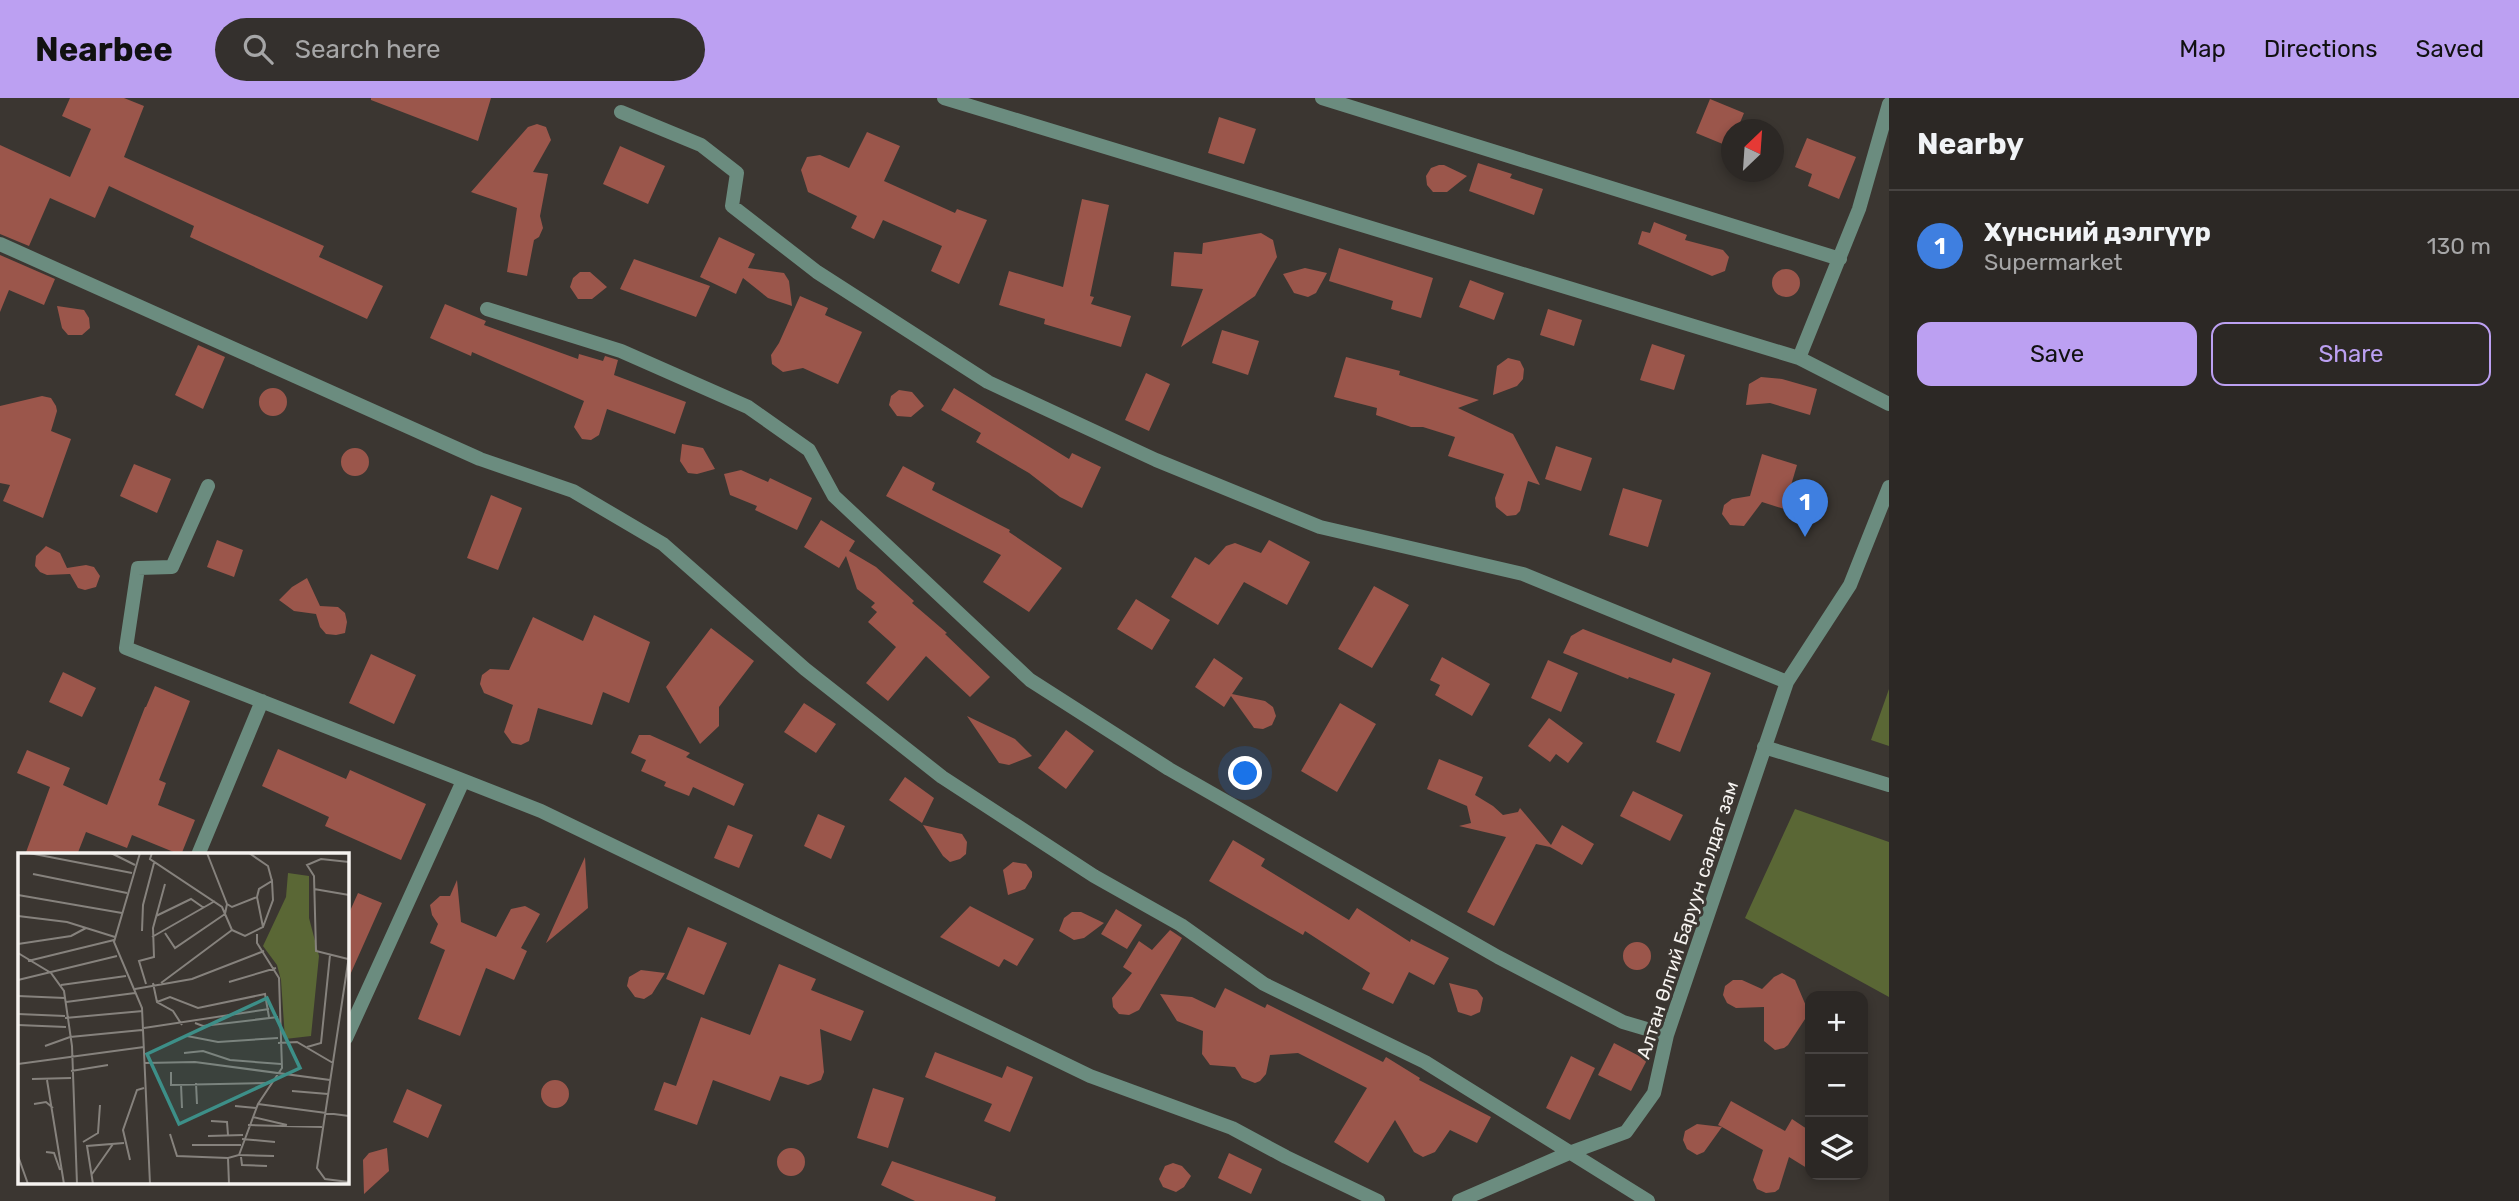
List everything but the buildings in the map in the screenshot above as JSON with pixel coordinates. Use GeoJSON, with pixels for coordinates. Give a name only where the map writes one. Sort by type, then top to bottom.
{"type":"FeatureCollection","features":[{"type":"Feature","properties":{"kind":"street"},"geometry":{"type":"LineString","coordinates":[[944,98],[1799,358],[1889,404]]}},
{"type":"Feature","properties":{"kind":"street"},"geometry":{"type":"LineString","coordinates":[[1322,98],[1840,259]]}},
{"type":"Feature","properties":{"kind":"street"},"geometry":{"type":"LineString","coordinates":[[1799,358],[1859,209],[1889,104]]}},
{"type":"Feature","properties":{"kind":"street"},"geometry":{"type":"LineString","coordinates":[[621,112],[701,145],[737,173],[732,206],[817,272],[988,382],[1156,460],[1320,527],[1522,574],[1787,682]]}},
{"type":"Feature","properties":{"kind":"street"},"geometry":{"type":"LineString","coordinates":[[0,244],[480,459],[584,497],[663,544],[805,669],[942,777],[1094,876],[1181,925],[1264,984],[1425,1062],[1648,1201]]}},
{"type":"Feature","properties":{"kind":"street"},"geometry":{"type":"LineString","coordinates":[[487,309],[621,351],[748,407],[808,450],[834,496],[1030,680],[1169,769],[1498,957],[1623,1022],[1667,1035]]}},
{"type":"Feature","properties":{"kind":"street"},"geometry":{"type":"LineString","coordinates":[[208,486],[172,567],[138,568],[126,648],[541,811],[1090,1076],[1232,1128],[1378,1201]]}},
{"type":"Feature","properties":{"kind":"street","name":"Алтан Өлгий Баруун салдаг зам"},"geometry":{"type":"LineString","coordinates":[[1459,1201],[1569,1153],[1626,1132],[1654,1093],[1667,1035],[1787,682],[1850,585],[1889,487]]}},
{"type":"Feature","properties":{"kind":"street"},"geometry":{"type":"LineString","coordinates":[[199,853],[262,701]]}},
{"type":"Feature","properties":{"kind":"street"},"geometry":{"type":"LineString","coordinates":[[1764,747],[1889,785]]}},
{"type":"Feature","properties":{"kind":"street"},"geometry":{"type":"LineString","coordinates":[[348,1034],[463,781]]}},
{"type":"Feature","properties":{"kind":"green space"},"geometry":{"type":"Polygon","coordinates":[[[1889,689],[1889,746],[1871,740],[1889,689]]]}},
{"type":"Feature","properties":{"kind":"green space"},"geometry":{"type":"Polygon","coordinates":[[[1795,809],[1889,842],[1889,997],[1745,918],[1795,809]]]}},
{"type":"Feature","properties":{"kind":"place","name":"Хүнсний дэлгүүр"},"geometry":{"type":"Point","coordinates":[1805,537]}}]}
